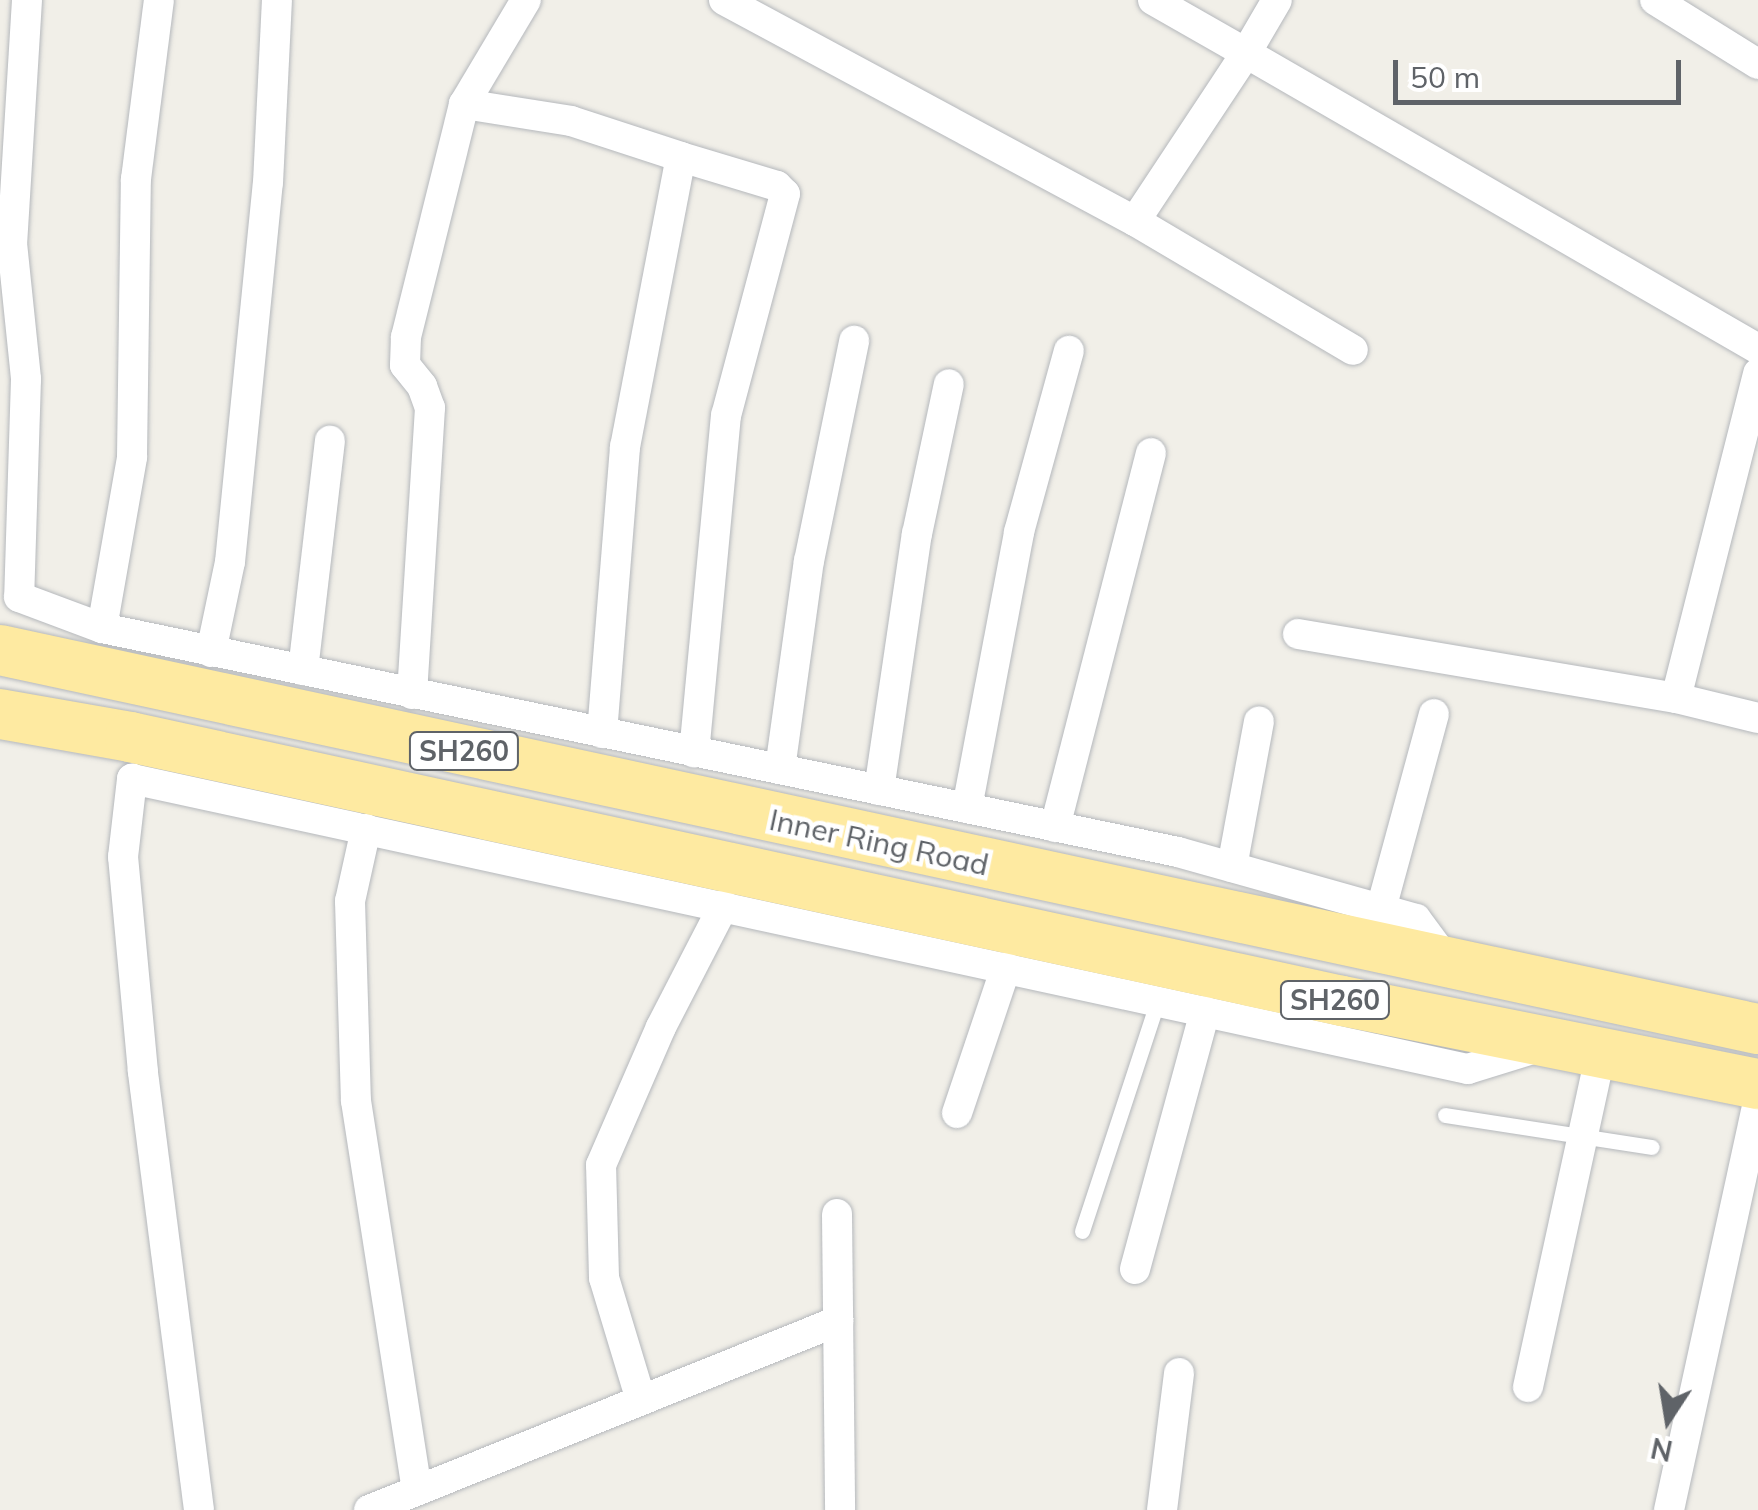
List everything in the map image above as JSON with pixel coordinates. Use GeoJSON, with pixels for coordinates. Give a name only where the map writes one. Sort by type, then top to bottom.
{"type":"FeatureCollection","features":[{"type":"Feature","properties":{"kind":"highway","name":"Inner Ring Road"},"geometry":{"type":"LineString","coordinates":[[0,650],[1758,1029]]}},
{"type":"Feature","properties":{"kind":"highway","name":"Inner Ring Road"},"geometry":{"type":"LineString","coordinates":[[0,714],[130,738],[914,908],[1758,1084]]}},
{"type":"Feature","properties":{"kind":"street"},"geometry":{"type":"LineString","coordinates":[[27,0],[12,244],[26,380],[19,596],[102,628],[1055,826],[1232,867],[1416,919],[1450,965]]}},
{"type":"Feature","properties":{"kind":"street"},"geometry":{"type":"LineString","coordinates":[[102,628],[132,456],[136,178],[159,0]]}},
{"type":"Feature","properties":{"kind":"street"},"geometry":{"type":"LineString","coordinates":[[211,652],[234,524],[268,183],[277,0]]}},
{"type":"Feature","properties":{"kind":"street"},"geometry":{"type":"LineString","coordinates":[[412,694],[430,408],[422,386],[405,365],[406,337],[464,104],[526,0]]}},
{"type":"Feature","properties":{"kind":"street"},"geometry":{"type":"LineString","coordinates":[[724,0],[1135,221],[1353,350]]}},
{"type":"Feature","properties":{"kind":"street"},"geometry":{"type":"LineString","coordinates":[[1153,0],[1758,349]]}},
{"type":"Feature","properties":{"kind":"street"},"geometry":{"type":"LineString","coordinates":[[1135,221],[1277,0]]}},
{"type":"Feature","properties":{"kind":"street"},"geometry":{"type":"LineString","coordinates":[[1655,0],[1758,64]]}},
{"type":"Feature","properties":{"kind":"street"},"geometry":{"type":"LineString","coordinates":[[464,104],[571,121],[777,186],[785,194],[726,415],[694,752]]}},
{"type":"Feature","properties":{"kind":"street"},"geometry":{"type":"LineString","coordinates":[[602,733],[624,447],[681,157]]}},
{"type":"Feature","properties":{"kind":"street"},"geometry":{"type":"LineString","coordinates":[[780,769],[809,562],[854,341]]}},
{"type":"Feature","properties":{"kind":"street"},"geometry":{"type":"LineString","coordinates":[[967,808],[1020,532],[1069,352]]}},
{"type":"Feature","properties":{"kind":"street"},"geometry":{"type":"LineString","coordinates":[[1676,698],[1758,373]]}},
{"type":"Feature","properties":{"kind":"street"},"geometry":{"type":"LineString","coordinates":[[879,790],[917,534],[949,384]]}},
{"type":"Feature","properties":{"kind":"street"},"geometry":{"type":"LineString","coordinates":[[303,670],[330,442]]}},
{"type":"Feature","properties":{"kind":"street"},"geometry":{"type":"LineString","coordinates":[[1055,826],[1151,452]]}},
{"type":"Feature","properties":{"kind":"street"},"geometry":{"type":"LineString","coordinates":[[1298,634],[1676,698],[1758,718]]}},
{"type":"Feature","properties":{"kind":"street"},"geometry":{"type":"LineString","coordinates":[[1382,910],[1434,714]]}},
{"type":"Feature","properties":{"kind":"street"},"geometry":{"type":"LineString","coordinates":[[1232,867],[1259,721]]}},
{"type":"Feature","properties":{"kind":"street"},"geometry":{"type":"LineString","coordinates":[[199,1510],[143,1072],[126,896],[123,856],[132,779],[724,904],[1468,1069],[1552,1043]]}},
{"type":"Feature","properties":{"kind":"street"},"geometry":{"type":"LineString","coordinates":[[366,829],[350,901],[356,1102],[418,1490]]}},
{"type":"Feature","properties":{"kind":"street"},"geometry":{"type":"LineString","coordinates":[[640,1397],[604,1278],[601,1165],[661,1028],[724,904]]}},
{"type":"Feature","properties":{"kind":"street"},"geometry":{"type":"LineString","coordinates":[[957,1113],[1006,966]]}},
{"type":"Feature","properties":{"kind":"street"},"geometry":{"type":"LineString","coordinates":[[1135,1269],[1205,1011]]}},
{"type":"Feature","properties":{"kind":"street"},"geometry":{"type":"LineString","coordinates":[[1528,1387],[1602,1053]]}},
{"type":"Feature","properties":{"kind":"street"},"geometry":{"type":"LineString","coordinates":[[1669,1510],[1758,1103]]}},
{"type":"Feature","properties":{"kind":"street"},"geometry":{"type":"LineString","coordinates":[[837,1214],[840,1510]]}},
{"type":"Feature","properties":{"kind":"street"},"geometry":{"type":"LineString","coordinates":[[369,1510],[838,1320]]}},
{"type":"Feature","properties":{"kind":"street"},"geometry":{"type":"LineString","coordinates":[[1162,1510],[1180,1373]]}},
{"type":"Feature","properties":{"kind":"lane"},"geometry":{"type":"LineString","coordinates":[[1082,1231],[1158,1000]]}},
{"type":"Feature","properties":{"kind":"lane"},"geometry":{"type":"LineString","coordinates":[[1445,1115],[1652,1146]]}}]}
